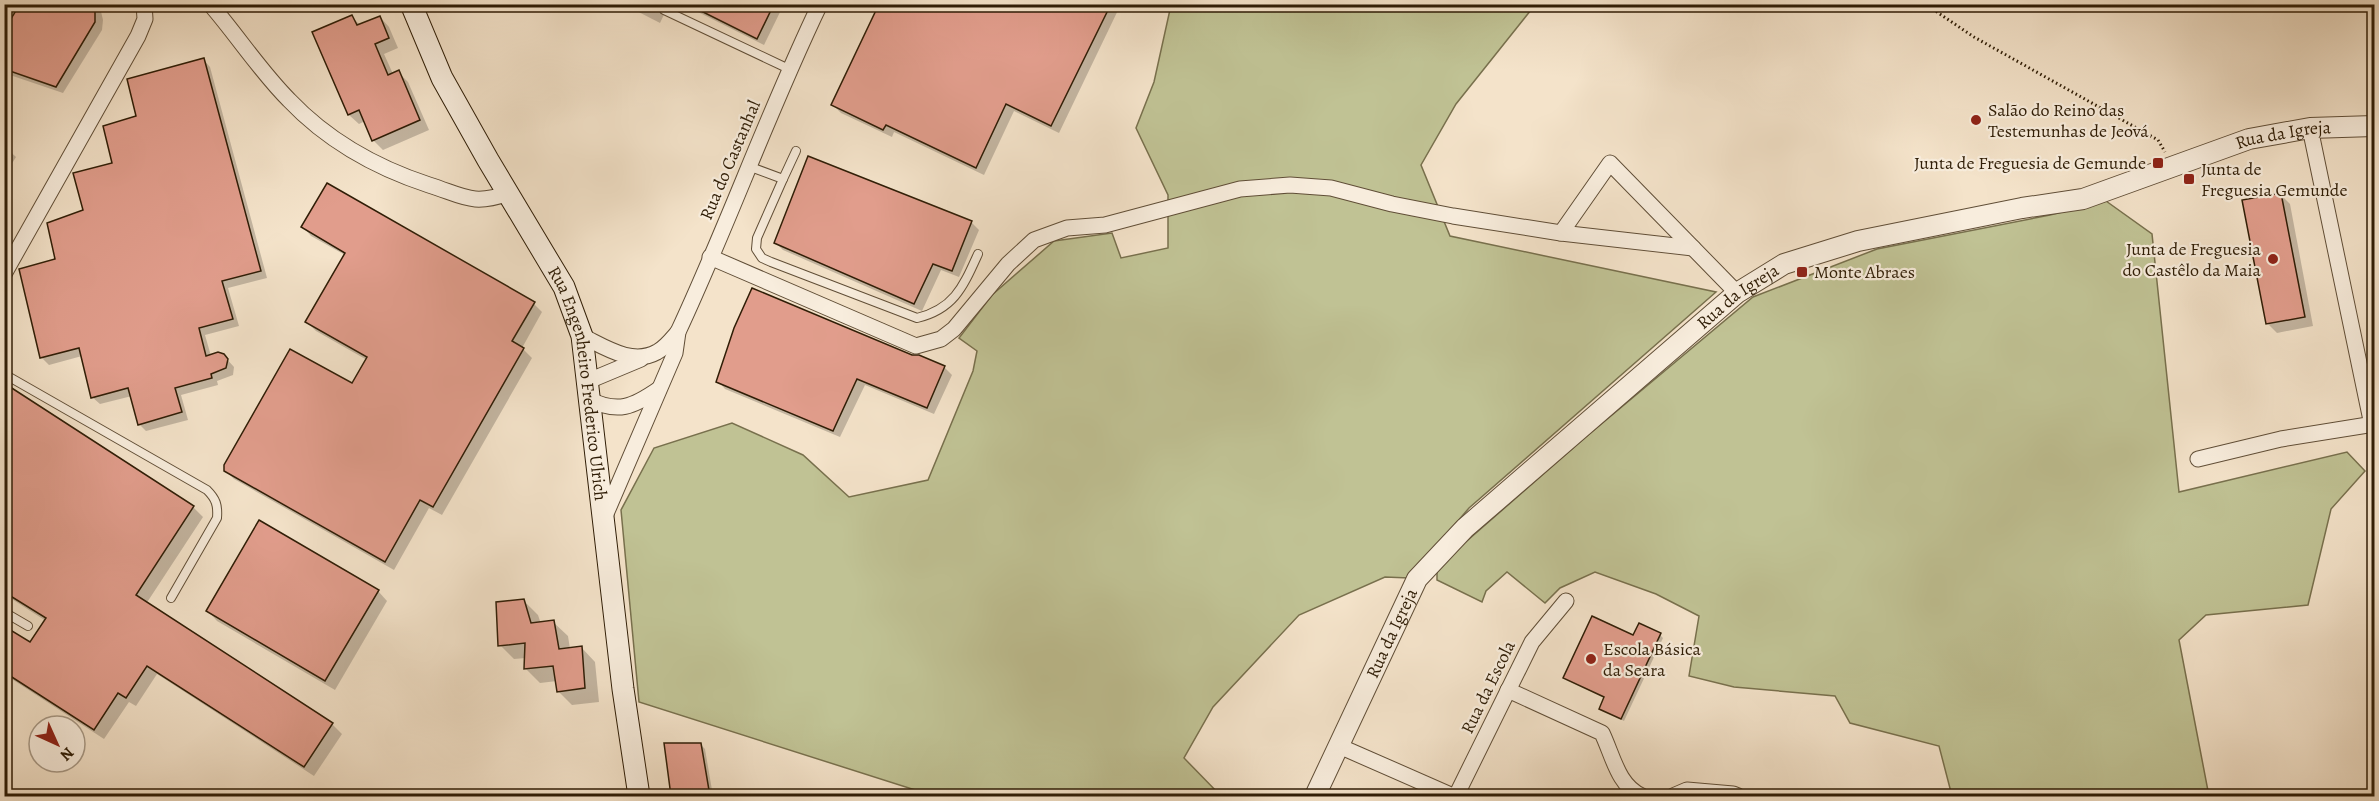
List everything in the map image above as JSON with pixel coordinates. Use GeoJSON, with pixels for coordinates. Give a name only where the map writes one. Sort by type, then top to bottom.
{"type":"FeatureCollection","features":[{"type":"Feature","properties":{"kind":"main road","name":"Rua Engenheiro Frederico Ulrich"},"geometry":{"type":"LineString","coordinates":[[411,4],[442,78],[564,287],[582,336],[623,689],[639,796]]}},
{"type":"Feature","properties":{"kind":"street"},"geometry":{"type":"LineString","coordinates":[[4,274],[138,36],[145,19],[144,4]]}},
{"type":"Feature","properties":{"kind":"street"},"geometry":{"type":"LineString","coordinates":[[210,4],[288,100],[319,128],[355,152],[405,178],[465,198],[480,201],[509,193]]}},
{"type":"Feature","properties":{"kind":"street","name":"Rua do Castanhal"},"geometry":{"type":"LineString","coordinates":[[604,518],[675,353],[678,332],[789,69],[820,4]]}},
{"type":"Feature","properties":{"kind":"street","name":"Rua da Igreja"},"geometry":{"type":"LineString","coordinates":[[1315,796],[1417,579],[1465,528],[1737,293],[1784,264],[1858,241],[2022,208],[2083,199],[2249,139],[2310,128],[2374,126]]}},
{"type":"Feature","properties":{"kind":"street"},"geometry":{"type":"LineString","coordinates":[[2198,459],[2281,439],[2373,425],[2310,128]]}},
{"type":"Feature","properties":{"kind":"street"},"geometry":{"type":"LineString","coordinates":[[1561,234],[1611,163],[1737,293]]}},
{"type":"Feature","properties":{"kind":"street"},"geometry":{"type":"LineString","coordinates":[[710,257],[916,346],[941,339],[954,329],[1008,264],[1034,240],[1067,228],[1105,225],[1240,189],[1290,185],[1331,188],[1392,204],[1561,234],[1693,248]]}},
{"type":"Feature","properties":{"kind":"street","name":"Rua do Castanhal"},"geometry":{"type":"LineString","coordinates":[[587,390],[659,351],[678,332]]}},
{"type":"Feature","properties":{"kind":"street"},"geometry":{"type":"LineString","coordinates":[[582,336],[621,355],[644,358]]}},
{"type":"Feature","properties":{"kind":"street"},"geometry":{"type":"LineString","coordinates":[[587,390],[600,405],[620,408],[639,404],[659,389]]}},
{"type":"Feature","properties":{"kind":"street","name":"Rua da Escola"},"geometry":{"type":"LineString","coordinates":[[1455,796],[1532,642],[1566,601]]}},
{"type":"Feature","properties":{"kind":"street"},"geometry":{"type":"LineString","coordinates":[[1508,690],[1602,733],[1619,774],[1630,791],[1642,796]]}},
{"type":"Feature","properties":{"kind":"street"},"geometry":{"type":"LineString","coordinates":[[1339,746],[1455,796]]}},
{"type":"Feature","properties":{"kind":"street"},"geometry":{"type":"LineString","coordinates":[[1673,796],[1687,790],[1738,796]]}},
{"type":"Feature","properties":{"kind":"lane"},"geometry":{"type":"LineString","coordinates":[[664,10],[789,69]]}},
{"type":"Feature","properties":{"kind":"lane"},"geometry":{"type":"LineString","coordinates":[[796,151],[758,238],[756,249],[762,258],[917,318],[928,315],[949,303],[960,292],[978,254]]}},
{"type":"Feature","properties":{"kind":"lane"},"geometry":{"type":"LineString","coordinates":[[748,166],[783,179]]}},
{"type":"Feature","properties":{"kind":"lane"},"geometry":{"type":"LineString","coordinates":[[4,374],[207,490],[213,496],[218,506],[217,518],[171,598]]}},
{"type":"Feature","properties":{"kind":"lane"},"geometry":{"type":"LineString","coordinates":[[4,612],[28,626]]}},
{"type":"Feature","properties":{"kind":"path"},"geometry":{"type":"LineString","coordinates":[[1925,4],[1974,37],[2158,140],[2174,167]]}},
{"type":"Feature","properties":{"kind":"green space"},"geometry":{"type":"Polygon","coordinates":[[[1171,5],[1535,5],[1456,104],[1421,165],[1450,236],[1716,292],[1469,508],[1409,578],[1385,577],[1299,615],[1213,707],[1184,758],[1221,796],[934,796],[639,702],[621,510],[654,448],[732,423],[803,455],[849,497],[928,480],[973,371],[977,351],[959,338],[992,295],[1054,241],[1112,233],[1121,258],[1168,248],[1168,195],[1136,128],[1154,82],[1171,5]]]}},
{"type":"Feature","properties":{"kind":"green space"},"geometry":{"type":"Polygon","coordinates":[[[2106,201],[2152,234],[2179,492],[2347,452],[2365,471],[2331,509],[2308,605],[2206,615],[2179,640],[2209,796],[1952,796],[1939,746],[1850,723],[1835,696],[1734,687],[1689,676],[1699,616],[1656,594],[1595,572],[1560,588],[1545,603],[1507,572],[1486,591],[1482,602],[1437,580],[1437,567],[1587,436],[1753,297],[1877,249],[2050,215],[2106,201]]]}},
{"type":"Feature","properties":{"kind":"building"},"geometry":{"type":"Polygon","coordinates":[[[20,4],[95,4],[95,22],[56,87],[4,69],[4,30],[20,4]]]}},
{"type":"Feature","properties":{"kind":"building"},"geometry":{"type":"Polygon","coordinates":[[[687,4],[774,4],[757,39],[687,4]]]}},
{"type":"Feature","properties":{"kind":"building"},"geometry":{"type":"Polygon","coordinates":[[[879,4],[1111,4],[1051,126],[1006,104],[976,168],[886,125],[883,130],[831,105],[879,4]]]}},
{"type":"Feature","properties":{"kind":"building"},"geometry":{"type":"Polygon","coordinates":[[[352,15],[357,25],[380,16],[389,38],[375,44],[388,75],[399,70],[420,120],[372,141],[359,110],[348,115],[312,32],[352,15]]]}},
{"type":"Feature","properties":{"kind":"building"},"geometry":{"type":"Polygon","coordinates":[[[204,58],[261,271],[222,281],[233,319],[199,328],[206,356],[218,352],[224,354],[228,359],[226,368],[211,374],[212,378],[175,388],[182,412],[138,425],[128,388],[91,398],[79,348],[40,358],[19,269],[55,259],[47,223],[83,210],[73,173],[112,163],[103,126],[136,116],[127,79],[204,58]]]}},
{"type":"Feature","properties":{"kind":"building"},"geometry":{"type":"Polygon","coordinates":[[[808,156],[972,221],[952,271],[933,264],[914,304],[774,243],[808,156]]]}},
{"type":"Feature","properties":{"kind":"building"},"geometry":{"type":"Polygon","coordinates":[[[327,183],[535,302],[512,341],[524,348],[433,507],[420,500],[385,562],[224,471],[224,465],[290,349],[352,383],[367,357],[305,322],[345,253],[301,227],[327,183]]]}},
{"type":"Feature","properties":{"kind":"building","name":"Junta de Freguesia do Castêlo da Maia"},"geometry":{"type":"Polygon","coordinates":[[[2281,193],[2305,317],[2266,324],[2242,200],[2281,193]]]}},
{"type":"Feature","properties":{"kind":"building"},"geometry":{"type":"Polygon","coordinates":[[[752,288],[912,355],[919,355],[945,366],[927,408],[857,379],[833,431],[716,382],[734,328],[752,288]]]}},
{"type":"Feature","properties":{"kind":"building"},"geometry":{"type":"Polygon","coordinates":[[[4,383],[194,506],[136,595],[333,723],[304,767],[147,666],[126,698],[118,693],[94,730],[87,725],[87,714],[69,714],[4,672],[4,626],[30,642],[46,618],[4,592],[4,383]]]}},
{"type":"Feature","properties":{"kind":"building"},"geometry":{"type":"Polygon","coordinates":[[[259,520],[379,590],[325,681],[206,611],[259,520]]]}},
{"type":"Feature","properties":{"kind":"building"},"geometry":{"type":"Polygon","coordinates":[[[524,599],[531,623],[554,620],[559,649],[582,646],[585,688],[557,692],[553,666],[524,669],[525,643],[498,646],[496,602],[524,599]]]}},
{"type":"Feature","properties":{"kind":"building"},"geometry":{"type":"Polygon","coordinates":[[[1592,616],[1633,635],[1639,623],[1661,633],[1621,719],[1599,709],[1604,697],[1563,678],[1592,616]]]}},
{"type":"Feature","properties":{"kind":"building"},"geometry":{"type":"Polygon","coordinates":[[[664,743],[701,743],[710,796],[671,796],[664,743]]]}},
{"type":"Feature","properties":{"kind":"place","name":"Salão do Reino das Testemunhas de Jeová"},"geometry":{"type":"Point","coordinates":[1976,120]}},
{"type":"Feature","properties":{"kind":"place","name":"Junta de Freguesia de Gemunde"},"geometry":{"type":"Point","coordinates":[2158,163]}},
{"type":"Feature","properties":{"kind":"place","name":"Junta de Freguesia Gemunde"},"geometry":{"type":"Point","coordinates":[2189,179]}},
{"type":"Feature","properties":{"kind":"place","name":"Junta de Freguesia do Castêlo da Maia"},"geometry":{"type":"Point","coordinates":[2273,259]}},
{"type":"Feature","properties":{"kind":"place","name":"Monte Abraes"},"geometry":{"type":"Point","coordinates":[1802,272]}},
{"type":"Feature","properties":{"kind":"place","name":"Escola Básica da Seara"},"geometry":{"type":"Point","coordinates":[1591,659]}}]}
